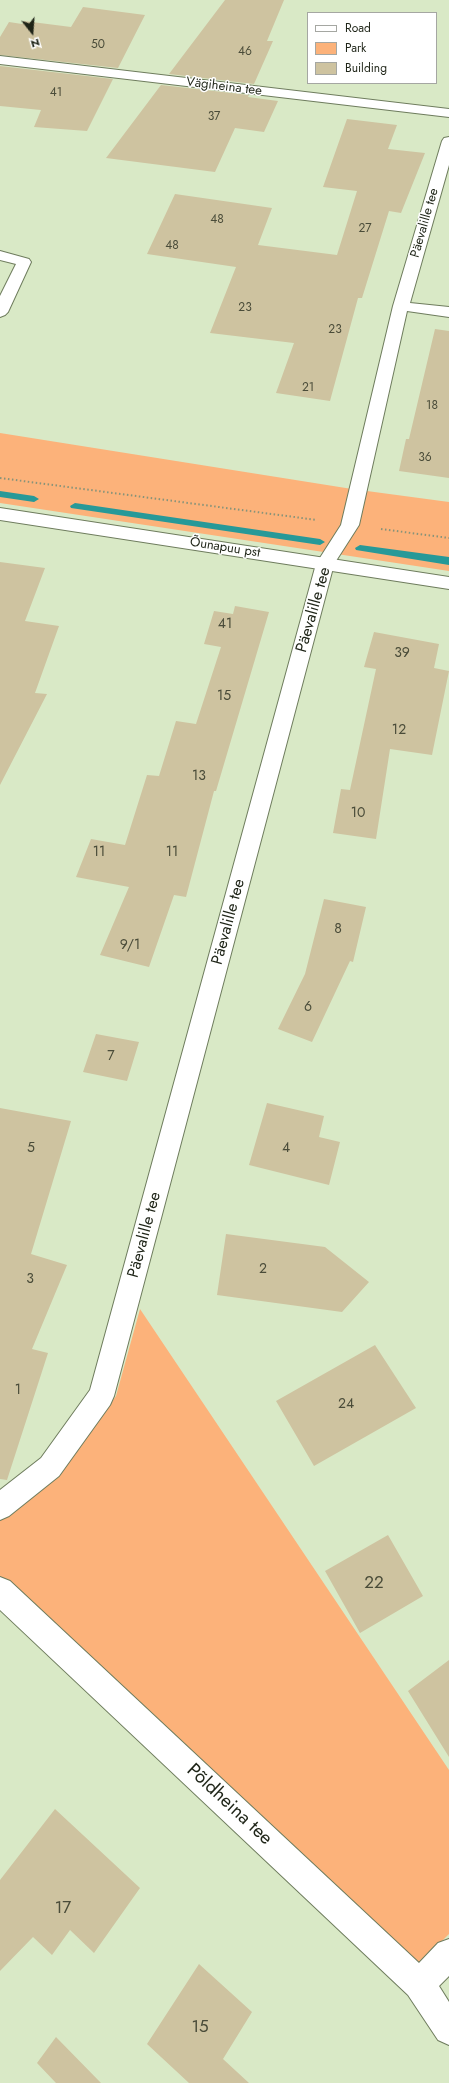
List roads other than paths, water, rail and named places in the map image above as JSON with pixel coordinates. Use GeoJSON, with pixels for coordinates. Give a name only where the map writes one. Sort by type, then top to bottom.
{"type":"FeatureCollection","features":[{"type":"Feature","properties":{"kind":"street","name":"Vägiheina tee"},"geometry":{"type":"LineString","coordinates":[[0,60],[449,113]]}},
{"type":"Feature","properties":{"kind":"street","name":"Päevalille tee"},"geometry":{"type":"LineString","coordinates":[[0,1507],[50,1467],[101,1396],[325,564],[350,525],[401,306],[449,141]]}},
{"type":"Feature","properties":{"kind":"street"},"geometry":{"type":"LineString","coordinates":[[0,255],[24,262],[0,312]]}},
{"type":"Feature","properties":{"kind":"street"},"geometry":{"type":"LineString","coordinates":[[401,306],[449,312]]}},
{"type":"Feature","properties":{"kind":"street","name":"Õunapuu pst"},"geometry":{"type":"LineString","coordinates":[[0,514],[449,583]]}},
{"type":"Feature","properties":{"kind":"street","name":"Põldheina tee"},"geometry":{"type":"LineString","coordinates":[[0,1590],[420,1984],[449,2029]]}},
{"type":"Feature","properties":{"kind":"street"},"geometry":{"type":"LineString","coordinates":[[420,1984],[449,1954]]}},
{"type":"Feature","properties":{"kind":"waterway"},"geometry":{"type":"LineString","coordinates":[[0,494],[34,499]]}},
{"type":"Feature","properties":{"kind":"waterway"},"geometry":{"type":"LineString","coordinates":[[75,506],[320,542]]}},
{"type":"Feature","properties":{"kind":"waterway"},"geometry":{"type":"LineString","coordinates":[[360,548],[449,561]]}}]}
